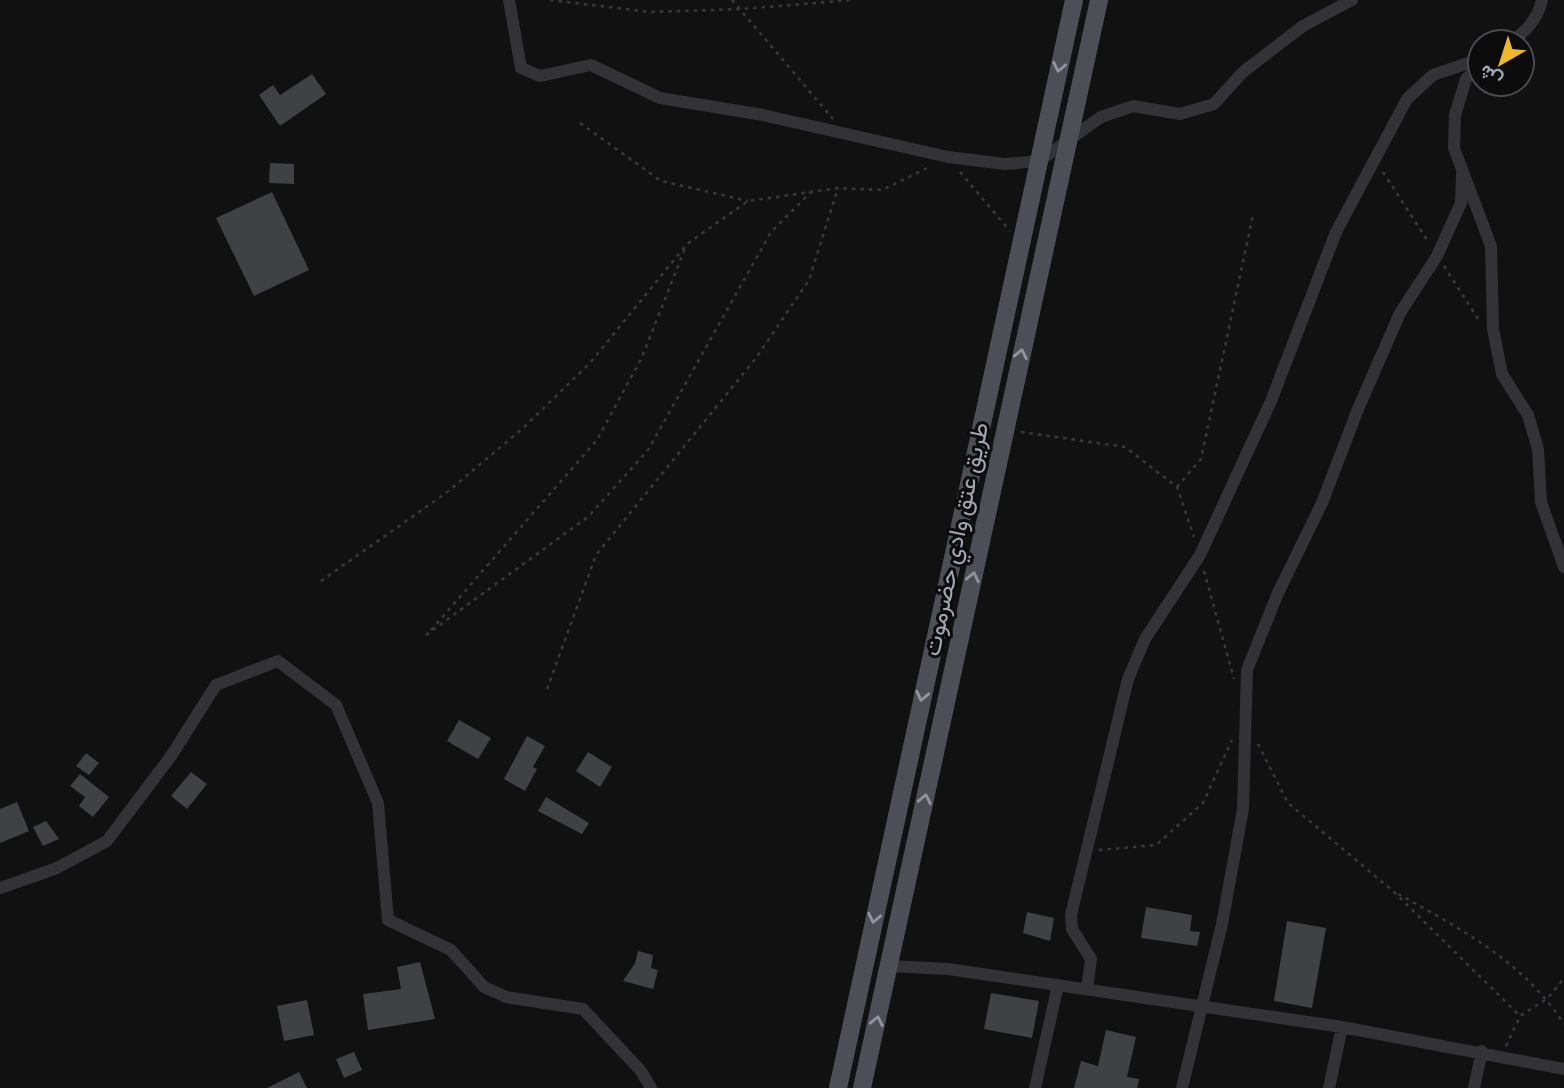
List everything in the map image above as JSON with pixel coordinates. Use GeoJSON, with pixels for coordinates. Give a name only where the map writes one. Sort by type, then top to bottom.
{"type":"FeatureCollection","features":[{"type":"Feature","properties":{"kind":"main road","name":"طريق عتق وادي حضرموت"},"geometry":{"type":"LineString","coordinates":[[838,1088],[1074,0]]}},
{"type":"Feature","properties":{"kind":"main road","name":"طريق عتق وادي حضرموت"},"geometry":{"type":"LineString","coordinates":[[862,1088],[1100,1]]}},
{"type":"Feature","properties":{"kind":"street"},"geometry":{"type":"LineString","coordinates":[[509,0],[521,68],[540,76],[591,65],[660,98],[844,132],[948,157],[1005,164],[1039,161],[1101,117],[1133,106],[1180,114],[1214,104],[1243,72],[1263,56],[1303,26],[1352,0]]}},
{"type":"Feature","properties":{"kind":"street"},"geometry":{"type":"LineString","coordinates":[[1527,28],[1539,14],[1542,0]]}},
{"type":"Feature","properties":{"kind":"street"},"geometry":{"type":"LineString","coordinates":[[1087,989],[1091,959],[1072,929],[1071,915],[1128,679],[1145,639],[1200,555],[1271,401],[1336,232],[1407,99],[1433,75],[1466,64]]}},
{"type":"Feature","properties":{"kind":"street"},"geometry":{"type":"LineString","coordinates":[[1466,79],[1455,115],[1454,148],[1491,246],[1493,329],[1502,374],[1528,415],[1538,449],[1541,502],[1564,567]]}},
{"type":"Feature","properties":{"kind":"street"},"geometry":{"type":"LineString","coordinates":[[1182,1088],[1222,924],[1242,809],[1247,670],[1278,593],[1322,503],[1400,313],[1437,256],[1461,203],[1462,174]]}},
{"type":"Feature","properties":{"kind":"street"},"geometry":{"type":"LineString","coordinates":[[0,888],[57,869],[107,841],[171,756],[216,685],[278,661],[336,705],[378,803],[388,920],[452,950],[484,987],[506,997],[583,1009],[642,1071],[650,1088]]}},
{"type":"Feature","properties":{"kind":"street"},"geometry":{"type":"LineString","coordinates":[[889,966],[948,969],[1342,1027],[1482,1051],[1564,1069]]}},
{"type":"Feature","properties":{"kind":"street"},"geometry":{"type":"LineString","coordinates":[[1035,1088],[1058,985]]}},
{"type":"Feature","properties":{"kind":"street"},"geometry":{"type":"LineString","coordinates":[[1329,1088],[1342,1027]]}},
{"type":"Feature","properties":{"kind":"street"},"geometry":{"type":"LineString","coordinates":[[1474,1088],[1482,1051]]}},
{"type":"Feature","properties":{"kind":"path"},"geometry":{"type":"LineString","coordinates":[[550,0],[650,12],[742,9],[851,0]]}},
{"type":"Feature","properties":{"kind":"path"},"geometry":{"type":"LineString","coordinates":[[732,0],[844,132]]}},
{"type":"Feature","properties":{"kind":"path"},"geometry":{"type":"LineString","coordinates":[[580,123],[661,181],[748,201],[838,188],[882,190],[948,157],[1021,244]]}},
{"type":"Feature","properties":{"kind":"path"},"geometry":{"type":"LineString","coordinates":[[547,690],[596,555],[756,358],[809,280],[838,188]]}},
{"type":"Feature","properties":{"kind":"path"},"geometry":{"type":"LineString","coordinates":[[687,244],[642,357],[597,440],[426,635],[589,516],[648,450],[771,232],[811,192]]}},
{"type":"Feature","properties":{"kind":"path"},"geometry":{"type":"LineString","coordinates":[[321,581],[446,493],[522,429],[590,363],[687,244],[748,201]]}},
{"type":"Feature","properties":{"kind":"path"},"geometry":{"type":"LineString","coordinates":[[1177,487],[1201,459],[1253,215]]}},
{"type":"Feature","properties":{"kind":"path"},"geometry":{"type":"LineString","coordinates":[[1005,430],[1125,447],[1177,487],[1200,555],[1237,689]]}},
{"type":"Feature","properties":{"kind":"path"},"geometry":{"type":"LineString","coordinates":[[1086,851],[1156,845],[1203,803],[1232,740]]}},
{"type":"Feature","properties":{"kind":"path"},"geometry":{"type":"LineString","coordinates":[[1256,740],[1288,803],[1394,891],[1520,1016]]}},
{"type":"Feature","properties":{"kind":"path"},"geometry":{"type":"LineString","coordinates":[[1394,891],[1487,943],[1548,998],[1564,1024]]}},
{"type":"Feature","properties":{"kind":"path"},"geometry":{"type":"LineString","coordinates":[[1502,1056],[1520,1016],[1548,998],[1564,978]]}},
{"type":"Feature","properties":{"kind":"building"},"geometry":{"type":"Polygon","coordinates":[[[312,74],[326,94],[280,126],[259,95],[273,85],[280,95],[312,74]]]}},
{"type":"Feature","properties":{"kind":"building"},"geometry":{"type":"Polygon","coordinates":[[[270,163],[294,164],[294,184],[269,183],[270,163]]]}},
{"type":"Feature","properties":{"kind":"building"},"geometry":{"type":"Polygon","coordinates":[[[272,192],[309,270],[254,296],[216,218],[272,192]]]}},
{"type":"Feature","properties":{"kind":"building"},"geometry":{"type":"Polygon","coordinates":[[[459,720],[491,738],[478,759],[447,741],[459,720]]]}},
{"type":"Feature","properties":{"kind":"building"},"geometry":{"type":"Polygon","coordinates":[[[527,736],[545,746],[533,767],[537,769],[525,791],[504,779],[527,736]]]}},
{"type":"Feature","properties":{"kind":"building"},"geometry":{"type":"Polygon","coordinates":[[[588,752],[612,767],[600,787],[576,771],[588,752]]]}},
{"type":"Feature","properties":{"kind":"building"},"geometry":{"type":"Polygon","coordinates":[[[86,753],[99,763],[89,775],[76,766],[86,753]]]}},
{"type":"Feature","properties":{"kind":"building"},"geometry":{"type":"Polygon","coordinates":[[[191,772],[207,784],[187,809],[171,796],[191,772]]]}},
{"type":"Feature","properties":{"kind":"building"},"geometry":{"type":"Polygon","coordinates":[[[80,774],[109,797],[93,817],[79,806],[85,797],[70,786],[80,774]]]}},
{"type":"Feature","properties":{"kind":"building"},"geometry":{"type":"Polygon","coordinates":[[[546,797],[589,823],[582,834],[538,811],[546,797]]]}},
{"type":"Feature","properties":{"kind":"building"},"geometry":{"type":"Polygon","coordinates":[[[17,802],[29,831],[0,843],[0,809],[17,802]]]}},
{"type":"Feature","properties":{"kind":"building"},"geometry":{"type":"Polygon","coordinates":[[[46,821],[59,839],[43,846],[33,827],[46,821]]]}},
{"type":"Feature","properties":{"kind":"building"},"geometry":{"type":"Polygon","coordinates":[[[1146,907],[1192,915],[1190,931],[1200,932],[1197,946],[1141,938],[1146,907]]]}},
{"type":"Feature","properties":{"kind":"building"},"geometry":{"type":"Polygon","coordinates":[[[1027,912],[1054,918],[1050,941],[1023,933],[1027,912]]]}},
{"type":"Feature","properties":{"kind":"building"},"geometry":{"type":"Polygon","coordinates":[[[1287,921],[1326,928],[1312,1008],[1274,1001],[1287,921]]]}},
{"type":"Feature","properties":{"kind":"building"},"geometry":{"type":"Polygon","coordinates":[[[638,951],[653,955],[651,968],[658,970],[653,989],[623,981],[635,963],[638,951]]]}},
{"type":"Feature","properties":{"kind":"building"},"geometry":{"type":"Polygon","coordinates":[[[420,962],[435,1019],[368,1030],[363,994],[401,989],[397,967],[420,962]]]}},
{"type":"Feature","properties":{"kind":"building"},"geometry":{"type":"Polygon","coordinates":[[[991,993],[1039,1001],[1032,1038],[984,1029],[991,993]]]}},
{"type":"Feature","properties":{"kind":"building"},"geometry":{"type":"Polygon","coordinates":[[[307,1000],[314,1035],[284,1041],[277,1006],[307,1000]]]}},
{"type":"Feature","properties":{"kind":"building"},"geometry":{"type":"Polygon","coordinates":[[[1106,1030],[1136,1037],[1127,1077],[1139,1079],[1137,1088],[1074,1088],[1081,1061],[1098,1066],[1106,1030]]]}},
{"type":"Feature","properties":{"kind":"building"},"geometry":{"type":"Polygon","coordinates":[[[354,1052],[362,1070],[344,1078],[336,1059],[354,1052]]]}},
{"type":"Feature","properties":{"kind":"building"},"geometry":{"type":"Polygon","coordinates":[[[299,1072],[307,1088],[267,1088],[299,1072]]]}}]}
